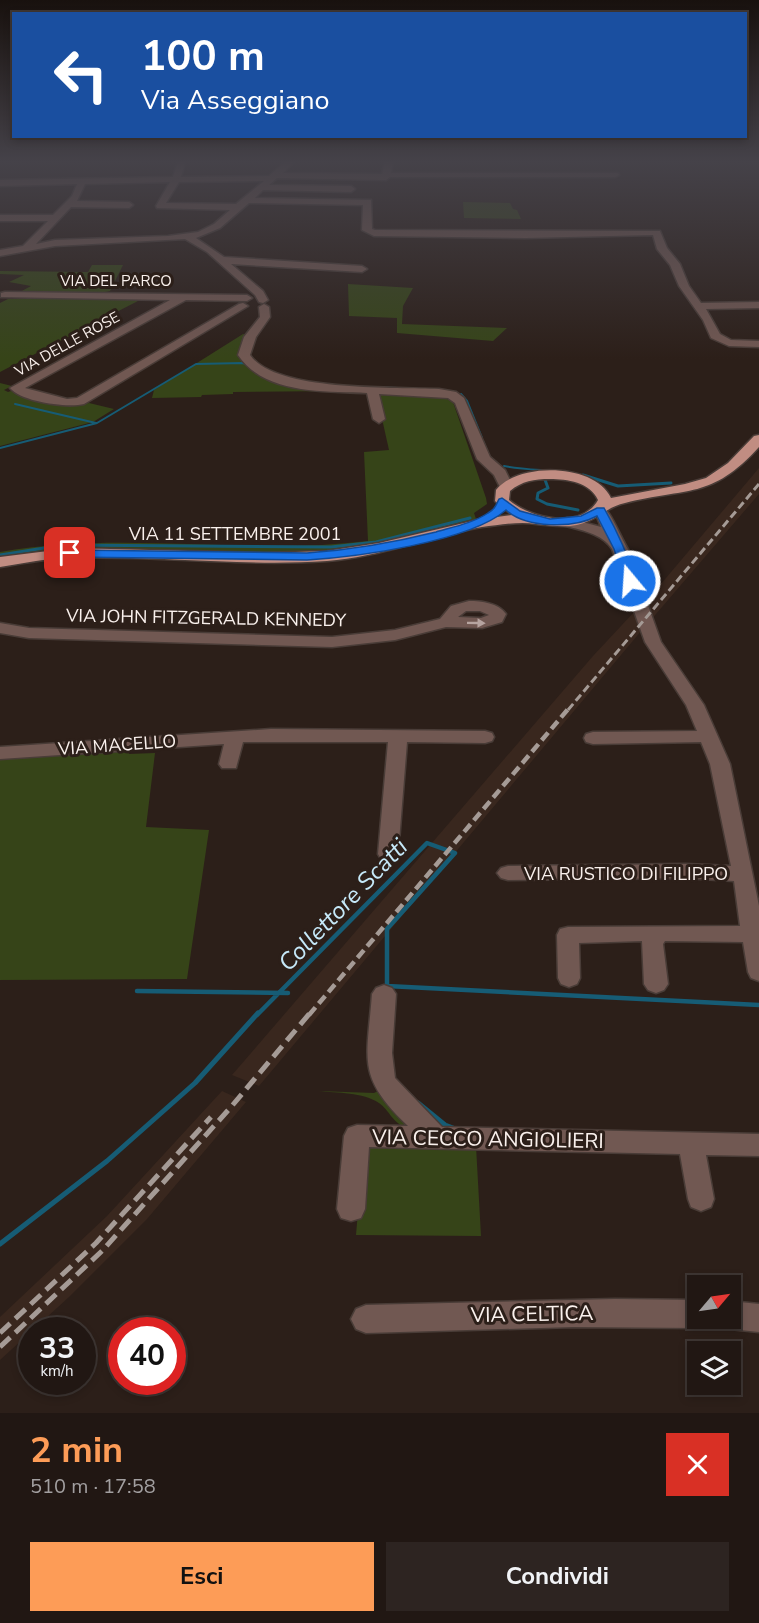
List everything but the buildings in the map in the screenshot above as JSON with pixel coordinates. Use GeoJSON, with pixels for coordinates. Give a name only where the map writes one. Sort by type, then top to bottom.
{"type":"FeatureCollection","features":[{"type":"Feature","properties":{"kind":"main road"},"geometry":{"type":"LineString","coordinates":[[662,492],[624,490],[593,485],[583,480],[557,475],[518,479],[506,486],[501,493],[502,501],[516,514],[533,519],[567,522],[584,519],[610,502],[702,485],[724,475],[759,439]]}},
{"type":"Feature","properties":{"kind":"main road"},"geometry":{"type":"LineString","coordinates":[[593,485],[603,495],[602,508]]}},
{"type":"Feature","properties":{"kind":"main road","name":"VIA 11 SETTEMBRE 2001"},"geometry":{"type":"LineString","coordinates":[[463,528],[492,516],[502,507],[502,501]]}},
{"type":"Feature","properties":{"kind":"main road","name":"VIA 11 SETTEMBRE 2001"},"geometry":{"type":"LineString","coordinates":[[2,562],[70,553],[327,556],[386,548],[463,528],[533,519]]}},
{"type":"Feature","properties":{"kind":"street"},"geometry":{"type":"LineString","coordinates":[[31,243],[45,227]]}},
{"type":"Feature","properties":{"kind":"street"},"geometry":{"type":"LineString","coordinates":[[0,253],[31,243],[188,237],[215,227]]}},
{"type":"Feature","properties":{"kind":"street"},"geometry":{"type":"LineString","coordinates":[[368,227],[367,230],[374,233],[525,236],[657,233],[662,249],[675,264],[684,286],[699,306],[715,336],[729,343],[759,344]]}},
{"type":"Feature","properties":{"kind":"street"},"geometry":{"type":"LineString","coordinates":[[188,237],[222,260],[251,304],[265,317],[248,342],[244,355],[247,360],[261,370],[302,386],[439,393],[458,398],[484,459],[500,473],[506,486]]}},
{"type":"Feature","properties":{"kind":"street"},"geometry":{"type":"LineString","coordinates":[[222,260],[363,269]]}},
{"type":"Feature","properties":{"kind":"street","name":"VIA DEL PARCO"},"geometry":{"type":"LineString","coordinates":[[4,293],[227,297],[251,304]]}},
{"type":"Feature","properties":{"kind":"street","name":"VIA DELLE ROSE"},"geometry":{"type":"LineString","coordinates":[[186,296],[16,388],[22,392],[67,403],[80,401],[251,304]]}},
{"type":"Feature","properties":{"kind":"street"},"geometry":{"type":"LineString","coordinates":[[699,306],[759,305]]}},
{"type":"Feature","properties":{"kind":"street"},"geometry":{"type":"LineString","coordinates":[[372,390],[379,419]]}},
{"type":"Feature","properties":{"kind":"street"},"geometry":{"type":"LineString","coordinates":[[490,466],[530,476]]}},
{"type":"Feature","properties":{"kind":"street"},"geometry":{"type":"LineString","coordinates":[[602,508],[612,537],[620,549],[653,642],[695,705],[721,768],[743,874],[759,972]]}},
{"type":"Feature","properties":{"kind":"street"},"geometry":{"type":"LineString","coordinates":[[567,522],[585,526],[612,537]]}},
{"type":"Feature","properties":{"kind":"street","name":"VIA JOHN FITZGERALD KENNEDY"},"geometry":{"type":"LineString","coordinates":[[0,628],[30,633],[332,642],[395,635],[446,622]]}},
{"type":"Feature","properties":{"kind":"street","name":"VIA MACELLO"},"geometry":{"type":"LineString","coordinates":[[0,753],[271,735],[485,737]]}},
{"type":"Feature","properties":{"kind":"street"},"geometry":{"type":"LineString","coordinates":[[593,738],[709,736]]}},
{"type":"Feature","properties":{"kind":"street"},"geometry":{"type":"LineString","coordinates":[[229,764],[235,737]]}},
{"type":"Feature","properties":{"kind":"street"},"geometry":{"type":"LineString","coordinates":[[388,854],[398,737]]}},
{"type":"Feature","properties":{"kind":"street","name":"VIA RUSTICO DI FILIPPO"},"geometry":{"type":"LineString","coordinates":[[508,873],[686,871],[743,874]]}},
{"type":"Feature","properties":{"kind":"street"},"geometry":{"type":"LineString","coordinates":[[656,984],[652,944],[658,933]]}},
{"type":"Feature","properties":{"kind":"street"},"geometry":{"type":"LineString","coordinates":[[569,978],[568,935],[753,934]]}},
{"type":"Feature","properties":{"kind":"street"},"geometry":{"type":"LineString","coordinates":[[384,994],[380,1076],[387,1088],[423,1122],[436,1138]]}},
{"type":"Feature","properties":{"kind":"street","name":"VIA CECCO ANGIOLIERI"},"geometry":{"type":"LineString","coordinates":[[351,1209],[357,1137],[759,1145]]}},
{"type":"Feature","properties":{"kind":"street"},"geometry":{"type":"LineString","coordinates":[[691,1143],[701,1199]]}},
{"type":"Feature","properties":{"kind":"street","name":"VIA CELTICA"},"geometry":{"type":"LineString","coordinates":[[366,1320],[527,1314],[687,1314]]}},
{"type":"Feature","properties":{"kind":"street"},"geometry":{"type":"LineString","coordinates":[[741,1316],[759,1318]]}},
{"type":"Feature","properties":{"kind":"shaded area"},"geometry":{"type":"Polygon","coordinates":[[[759,468],[759,494],[650,621],[644,604],[759,468]]]}},
{"type":"Feature","properties":{"kind":"shaded area"},"geometry":{"type":"Polygon","coordinates":[[[635,611],[642,630],[259,1086],[232,1075],[593,656],[635,611]]]}},
{"type":"Feature","properties":{"kind":"shaded area"},"geometry":{"type":"Polygon","coordinates":[[[222,1091],[246,1102],[147,1219],[69,1297],[47,1317],[18,1317],[18,1344],[0,1360],[0,1317],[107,1216],[222,1091]]]}},
{"type":"Feature","properties":{"kind":"green space"},"geometry":{"type":"Polygon","coordinates":[[[92,265],[123,265],[110,291],[101,293],[20,292],[31,286],[9,282],[24,275],[0,274],[0,271],[88,272],[92,265]]]}},
{"type":"Feature","properties":{"kind":"green space"},"geometry":{"type":"Polygon","coordinates":[[[348,284],[413,288],[403,306],[402,324],[507,328],[493,341],[397,333],[397,318],[349,316],[348,284]]]}},
{"type":"Feature","properties":{"kind":"green space"},"geometry":{"type":"Polygon","coordinates":[[[147,296],[0,372],[0,303],[8,299],[147,296]]]}},
{"type":"Feature","properties":{"kind":"green space"},"geometry":{"type":"Polygon","coordinates":[[[243,334],[249,335],[247,358],[290,382],[340,391],[233,392],[233,394],[202,395],[201,397],[152,398],[154,390],[243,334]]]}},
{"type":"Feature","properties":{"kind":"green space"},"geometry":{"type":"Polygon","coordinates":[[[0,383],[12,386],[4,390],[8,392],[67,406],[89,403],[114,409],[93,422],[0,446],[0,383]]]}},
{"type":"Feature","properties":{"kind":"green space"},"geometry":{"type":"Polygon","coordinates":[[[376,392],[439,395],[453,402],[486,498],[487,504],[474,513],[476,519],[392,542],[306,553],[82,549],[35,552],[0,558],[0,552],[92,543],[276,546],[368,541],[364,452],[389,450],[376,392]]]}},
{"type":"Feature","properties":{"kind":"green space"},"geometry":{"type":"Polygon","coordinates":[[[129,750],[129,754],[155,753],[146,827],[209,830],[187,979],[0,980],[0,759],[129,750]]]}},
{"type":"Feature","properties":{"kind":"green space"},"geometry":{"type":"Polygon","coordinates":[[[318,1091],[374,1093],[378,1091],[413,1122],[406,1128],[373,1099],[318,1091]]]}},
{"type":"Feature","properties":{"kind":"green space"},"geometry":{"type":"Polygon","coordinates":[[[376,1145],[476,1146],[481,1236],[356,1235],[363,1152],[365,1148],[376,1145]]]}},
{"type":"Feature","properties":{"kind":"waterway"},"geometry":{"type":"LineString","coordinates":[[0,448],[97,423],[196,364],[243,363],[251,368]]}},
{"type":"Feature","properties":{"kind":"waterway"},"geometry":{"type":"LineString","coordinates":[[357,387],[398,388]]}},
{"type":"Feature","properties":{"kind":"waterway"},"geometry":{"type":"LineString","coordinates":[[461,394],[467,401],[482,438]]}},
{"type":"Feature","properties":{"kind":"waterway"},"geometry":{"type":"LineString","coordinates":[[15,404],[96,423]]}},
{"type":"Feature","properties":{"kind":"waterway"},"geometry":{"type":"LineString","coordinates":[[483,441],[490,458]]}},
{"type":"Feature","properties":{"kind":"waterway"},"geometry":{"type":"LineString","coordinates":[[504,466],[567,472],[588,477]]}},
{"type":"Feature","properties":{"kind":"waterway"},"geometry":{"type":"LineString","coordinates":[[583,475],[618,486],[671,483]]}},
{"type":"Feature","properties":{"kind":"waterway"},"geometry":{"type":"LineString","coordinates":[[544,477],[548,488],[538,493],[537,499],[547,504],[578,510]]}},
{"type":"Feature","properties":{"kind":"waterway"},"geometry":{"type":"LineString","coordinates":[[0,555],[63,545],[331,547],[376,542],[470,518]]}},
{"type":"Feature","properties":{"kind":"waterway","name":"Collettore Scatti"},"geometry":{"type":"LineString","coordinates":[[279,993],[427,843],[455,853],[387,929],[387,986],[759,1005]]}},
{"type":"Feature","properties":{"kind":"waterway"},"geometry":{"type":"LineString","coordinates":[[137,991],[279,993]]}},
{"type":"Feature","properties":{"kind":"waterway","name":"Collettore Scatti"},"geometry":{"type":"LineString","coordinates":[[257,1015],[279,993]]}},
{"type":"Feature","properties":{"kind":"waterway","name":"Collettore Scatti"},"geometry":{"type":"LineString","coordinates":[[279,993],[288,993]]}},
{"type":"Feature","properties":{"kind":"waterway","name":"Collettore Scatti"},"geometry":{"type":"LineString","coordinates":[[0,1244],[107,1161],[195,1083],[258,1013]]}},
{"type":"Feature","properties":{"kind":"waterway"},"geometry":{"type":"LineString","coordinates":[[418,1103],[445,1125],[453,1128]]}},
{"type":"Feature","properties":{"kind":"railway"},"geometry":{"type":"LineString","coordinates":[[568,710],[759,484]]}},
{"type":"Feature","properties":{"kind":"railway"},"geometry":{"type":"LineString","coordinates":[[309,1015],[569,708]]}},
{"type":"Feature","properties":{"kind":"railway"},"geometry":{"type":"LineString","coordinates":[[0,1347],[102,1251],[231,1107],[310,1013]]}},
{"type":"Feature","properties":{"kind":"railway"},"geometry":{"type":"LineString","coordinates":[[0,1333],[96,1243],[211,1117]]}},
{"type":"Feature","properties":{"kind":"route"},"geometry":{"type":"LineString","coordinates":[[70,553],[307,556],[344,554],[386,548],[463,528],[498,512],[502,507],[502,501],[516,514],[550,522],[584,519],[601,510],[605,525],[620,549],[630,581]]}}]}
